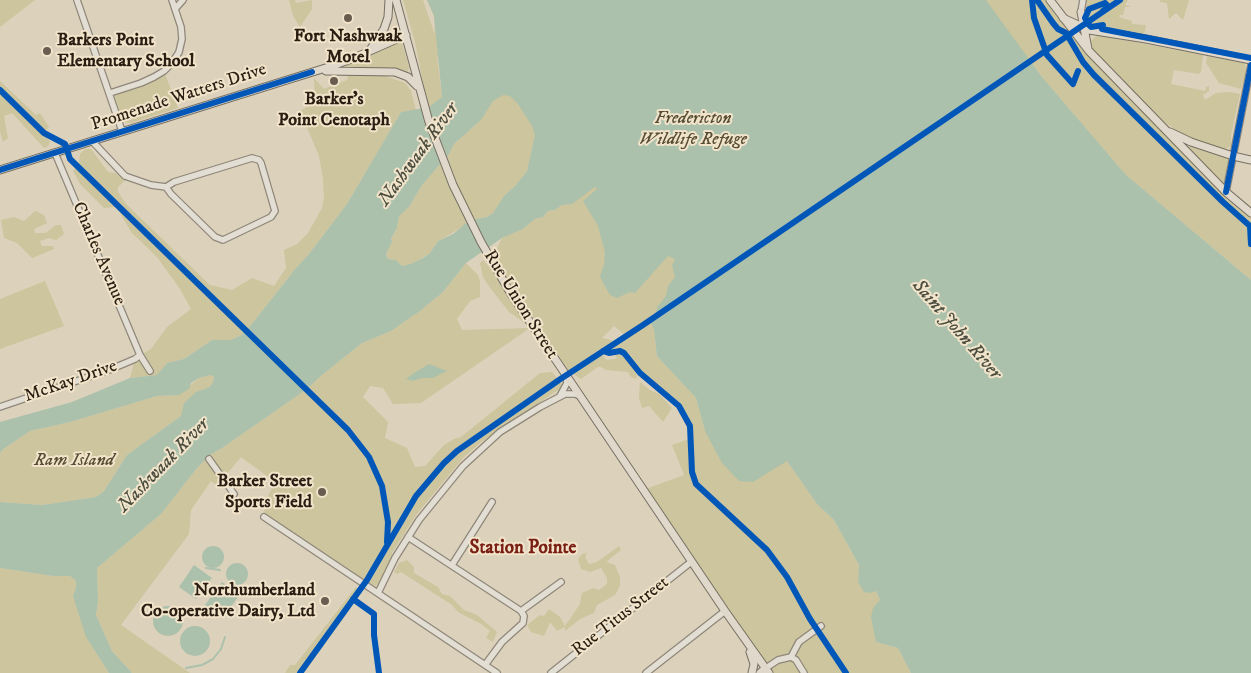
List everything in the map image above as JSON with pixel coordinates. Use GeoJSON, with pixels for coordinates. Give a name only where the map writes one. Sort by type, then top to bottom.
{"type":"FeatureCollection","features":[{"type":"Feature","properties":{"kind":"main road"},"geometry":{"type":"LineString","coordinates":[[368,52],[384,29],[388,17],[389,0]]}},
{"type":"Feature","properties":{"kind":"main road","name":"Rue Union Street"},"geometry":{"type":"LineString","coordinates":[[396,0],[429,122],[467,216],[496,269],[765,671]]}},
{"type":"Feature","properties":{"kind":"main road"},"geometry":{"type":"LineString","coordinates":[[1050,0],[1074,34],[1089,51],[1226,192],[1251,213]]}},
{"type":"Feature","properties":{"kind":"main road"},"geometry":{"type":"LineString","coordinates":[[1062,18],[1077,17]]}},
{"type":"Feature","properties":{"kind":"main road"},"geometry":{"type":"LineString","coordinates":[[1077,17],[1082,26],[1089,51]]}},
{"type":"Feature","properties":{"kind":"main road"},"geometry":{"type":"LineString","coordinates":[[1077,17],[1082,26],[1089,30],[1105,31],[1251,60]]}},
{"type":"Feature","properties":{"kind":"main road"},"geometry":{"type":"LineString","coordinates":[[1074,34],[1072,26],[1077,17]]}},
{"type":"Feature","properties":{"kind":"main road","name":"Promenade Watters Drive"},"geometry":{"type":"LineString","coordinates":[[0,170],[312,72],[354,58],[406,35]]}},
{"type":"Feature","properties":{"kind":"main road"},"geometry":{"type":"LineString","coordinates":[[312,72],[333,70],[395,72],[408,77],[419,89]]}},
{"type":"Feature","properties":{"kind":"main road"},"geometry":{"type":"LineString","coordinates":[[1163,128],[1191,142],[1251,160]]}},
{"type":"Feature","properties":{"kind":"main road"},"geometry":{"type":"LineString","coordinates":[[747,642],[754,664],[752,673]]}},
{"type":"Feature","properties":{"kind":"street"},"geometry":{"type":"LineString","coordinates":[[77,0],[122,131]]}},
{"type":"Feature","properties":{"kind":"street"},"geometry":{"type":"LineString","coordinates":[[110,93],[154,77],[172,63],[179,52],[182,40],[181,27],[172,0]]}},
{"type":"Feature","properties":{"kind":"street"},"geometry":{"type":"LineString","coordinates":[[175,9],[183,0]]}},
{"type":"Feature","properties":{"kind":"street"},"geometry":{"type":"LineString","coordinates":[[1077,17],[1083,0]]}},
{"type":"Feature","properties":{"kind":"street"},"geometry":{"type":"LineString","coordinates":[[1226,192],[1251,65]]}},
{"type":"Feature","properties":{"kind":"street"},"geometry":{"type":"LineString","coordinates":[[92,141],[125,176],[151,185],[166,187],[179,181],[256,158],[261,162],[275,211],[271,217],[228,238],[219,240],[166,187]]}},
{"type":"Feature","properties":{"kind":"street","name":"Charles Avenue"},"geometry":{"type":"LineString","coordinates":[[55,153],[140,355],[150,371]]}},
{"type":"Feature","properties":{"kind":"street","name":"McKay Drive"},"geometry":{"type":"LineString","coordinates":[[0,406],[108,370],[140,355]]}},
{"type":"Feature","properties":{"kind":"street"},"geometry":{"type":"LineString","coordinates":[[560,396],[567,383],[566,376]]}},
{"type":"Feature","properties":{"kind":"street"},"geometry":{"type":"LineString","coordinates":[[378,593],[408,536],[435,499],[463,466],[516,422],[560,396],[570,393],[580,396]]}},
{"type":"Feature","properties":{"kind":"street"},"geometry":{"type":"LineString","coordinates":[[209,459],[234,494]]}},
{"type":"Feature","properties":{"kind":"street"},"geometry":{"type":"LineString","coordinates":[[452,565],[492,502]]}},
{"type":"Feature","properties":{"kind":"street"},"geometry":{"type":"LineString","coordinates":[[264,517],[324,559],[497,673]]}},
{"type":"Feature","properties":{"kind":"street"},"geometry":{"type":"LineString","coordinates":[[408,536],[521,611],[524,616],[523,623],[502,642],[485,665]]}},
{"type":"Feature","properties":{"kind":"street","name":"Rue Titus Street"},"geometry":{"type":"LineString","coordinates":[[551,673],[691,562]]}},
{"type":"Feature","properties":{"kind":"street"},"geometry":{"type":"LineString","coordinates":[[521,611],[561,582]]}},
{"type":"Feature","properties":{"kind":"street"},"geometry":{"type":"LineString","coordinates":[[646,673],[725,611]]}},
{"type":"Feature","properties":{"kind":"street"},"geometry":{"type":"LineString","coordinates":[[791,657],[799,642],[820,626]]}},
{"type":"Feature","properties":{"kind":"street"},"geometry":{"type":"LineString","coordinates":[[765,671],[778,660],[791,657],[796,660],[804,673]]}},
{"type":"Feature","properties":{"kind":"green space"},"geometry":{"type":"Polygon","coordinates":[[[0,0],[35,0],[0,27],[0,0]]]}},
{"type":"Feature","properties":{"kind":"green space"},"geometry":{"type":"Polygon","coordinates":[[[289,0],[295,0],[296,3],[312,0],[312,9],[300,27],[293,16],[289,0]]]}},
{"type":"Feature","properties":{"kind":"green space","name":"Fredericton Wildlife Refuge"},"geometry":{"type":"Polygon","coordinates":[[[403,0],[423,0],[435,35],[434,16],[427,0],[1050,0],[1061,16],[1163,128],[1233,156],[1226,192],[1251,213],[1251,280],[1126,175],[1042,77],[1030,60],[706,280],[651,323],[654,330],[657,356],[696,398],[705,431],[787,461],[817,504],[834,520],[859,565],[858,582],[864,591],[876,591],[880,600],[873,608],[876,642],[898,648],[911,673],[769,673],[643,490],[684,475],[672,445],[692,438],[690,426],[684,413],[672,399],[635,369],[637,377],[635,379],[628,372],[606,370],[601,367],[598,367],[581,379],[572,373],[601,354],[607,360],[617,358],[615,355],[620,350],[614,350],[612,347],[644,326],[642,324],[625,335],[614,326],[602,338],[613,342],[569,371],[499,266],[497,248],[502,238],[523,229],[535,219],[543,217],[548,211],[555,210],[562,205],[572,204],[535,136],[527,171],[504,196],[493,213],[487,217],[477,219],[438,241],[430,253],[411,265],[402,266],[396,260],[388,259],[386,254],[397,228],[399,216],[409,207],[422,185],[449,154],[454,144],[481,120],[437,56],[442,97],[429,107],[415,42],[403,0]]]}},
{"type":"Feature","properties":{"kind":"green space"},"geometry":{"type":"Polygon","coordinates":[[[1087,0],[1117,0],[1086,21],[1087,0]]]}},
{"type":"Feature","properties":{"kind":"green space"},"geometry":{"type":"Polygon","coordinates":[[[1122,0],[1128,0],[1125,5],[1130,7],[1125,7],[1123,15],[1119,17],[1132,21],[1132,24],[1146,25],[1144,35],[1103,27],[1103,25],[1091,27],[1089,25],[1122,0]]]}},
{"type":"Feature","properties":{"kind":"green space"},"geometry":{"type":"Polygon","coordinates":[[[1160,0],[1189,0],[1183,20],[1176,13],[1169,19],[1167,3],[1160,2],[1160,0]]]}},
{"type":"Feature","properties":{"kind":"green space"},"geometry":{"type":"Polygon","coordinates":[[[1097,35],[1203,55],[1201,72],[1199,74],[1174,70],[1171,84],[1205,91],[1206,87],[1209,86],[1209,91],[1203,95],[1205,100],[1216,93],[1230,92],[1240,94],[1231,135],[1231,146],[1225,149],[1191,138],[1180,133],[1157,117],[1091,47],[1090,42],[1097,35]]]}},
{"type":"Feature","properties":{"kind":"green space"},"geometry":{"type":"Polygon","coordinates":[[[401,42],[403,45],[409,68],[408,72],[344,68],[345,66],[401,42]]]}},
{"type":"Feature","properties":{"kind":"green space"},"geometry":{"type":"Polygon","coordinates":[[[1207,56],[1245,63],[1246,72],[1241,89],[1219,83],[1206,63],[1207,56]]]}},
{"type":"Feature","properties":{"kind":"green space"},"geometry":{"type":"Polygon","coordinates":[[[165,74],[178,108],[131,123],[124,122],[115,95],[152,82],[165,74]]]}},
{"type":"Feature","properties":{"kind":"green space"},"geometry":{"type":"Polygon","coordinates":[[[348,76],[385,76],[405,83],[411,91],[416,110],[401,112],[347,204],[247,330],[240,336],[230,340],[212,340],[184,359],[167,363],[157,375],[130,378],[135,359],[151,349],[167,327],[191,309],[180,289],[157,257],[131,232],[119,211],[115,207],[104,208],[80,184],[73,171],[79,163],[80,154],[85,149],[91,149],[108,172],[115,173],[126,180],[118,187],[118,192],[126,204],[210,285],[232,290],[252,278],[274,286],[286,268],[284,250],[297,244],[308,233],[322,208],[324,197],[319,156],[300,111],[315,102],[314,78],[324,89],[347,80],[348,76]]]}},
{"type":"Feature","properties":{"kind":"green space"},"geometry":{"type":"Polygon","coordinates":[[[0,81],[36,115],[40,113],[49,127],[44,133],[50,142],[48,146],[44,148],[12,113],[4,116],[8,138],[3,142],[0,131],[0,81]]]}},
{"type":"Feature","properties":{"kind":"green space"},"geometry":{"type":"Polygon","coordinates":[[[35,211],[44,215],[47,223],[34,229],[35,233],[46,233],[56,225],[61,225],[64,234],[56,240],[49,238],[40,241],[42,246],[53,246],[54,249],[32,258],[17,243],[4,238],[1,220],[14,217],[24,221],[35,211]]]}},
{"type":"Feature","properties":{"kind":"green space"},"geometry":{"type":"Polygon","coordinates":[[[483,260],[490,267],[525,323],[509,312],[488,285],[483,277],[480,263],[483,260]]]}},
{"type":"Feature","properties":{"kind":"green space"},"geometry":{"type":"Polygon","coordinates":[[[466,263],[478,275],[480,297],[470,301],[457,319],[462,330],[530,328],[421,403],[393,404],[383,388],[370,386],[363,397],[388,422],[385,438],[407,448],[415,467],[425,466],[444,445],[461,437],[540,373],[552,372],[562,384],[561,388],[480,443],[463,458],[416,515],[392,553],[393,557],[375,586],[364,582],[264,513],[267,498],[275,482],[241,457],[217,486],[211,481],[191,510],[189,534],[121,625],[190,673],[132,673],[112,651],[96,615],[98,602],[97,568],[161,514],[197,468],[210,455],[307,389],[362,343],[391,331],[420,311],[443,292],[466,263]]]}},
{"type":"Feature","properties":{"kind":"green space"},"geometry":{"type":"Polygon","coordinates":[[[45,281],[64,326],[0,349],[0,299],[45,281]]]}},
{"type":"Feature","properties":{"kind":"green space","name":"Ram Island"},"geometry":{"type":"Polygon","coordinates":[[[211,375],[214,377],[210,387],[196,392],[181,416],[127,455],[104,491],[96,497],[42,505],[0,502],[0,454],[2,450],[30,431],[70,422],[157,396],[179,395],[199,378],[211,375]]]}},
{"type":"Feature","properties":{"kind":"green space"},"geometry":{"type":"Polygon","coordinates":[[[640,382],[659,394],[672,408],[663,422],[649,406],[642,408],[639,398],[640,382]]]}},
{"type":"Feature","properties":{"kind":"green space"},"geometry":{"type":"Polygon","coordinates":[[[619,546],[621,550],[606,562],[615,565],[620,577],[620,586],[615,595],[597,605],[594,613],[580,619],[565,631],[565,627],[557,631],[550,622],[544,636],[531,632],[527,625],[540,615],[544,616],[549,609],[560,617],[565,626],[580,604],[582,593],[593,588],[599,590],[607,584],[607,578],[601,568],[590,572],[581,569],[578,559],[582,554],[587,553],[585,557],[589,564],[597,562],[619,546]]]}},
{"type":"Feature","properties":{"kind":"green space"},"geometry":{"type":"Polygon","coordinates":[[[407,560],[414,567],[414,573],[438,587],[442,594],[450,596],[464,610],[477,615],[497,632],[493,642],[486,638],[490,631],[481,624],[458,612],[452,605],[401,572],[397,574],[394,572],[399,563],[407,560]]]}},
{"type":"Feature","properties":{"kind":"green space"},"geometry":{"type":"Polygon","coordinates":[[[0,568],[53,576],[70,576],[76,581],[74,596],[87,638],[109,673],[0,673],[0,568]]]}},
{"type":"Feature","properties":{"kind":"green space"},"geometry":{"type":"Polygon","coordinates":[[[356,587],[358,589],[346,606],[350,609],[304,673],[285,673],[290,665],[295,665],[356,587]]]}},
{"type":"Feature","properties":{"kind":"water"},"geometry":{"type":"Polygon","coordinates":[[[427,0],[986,0],[1042,77],[1126,175],[1251,280],[1251,673],[911,673],[898,648],[876,642],[871,617],[873,608],[880,600],[876,591],[864,592],[858,582],[859,565],[834,520],[817,504],[787,461],[753,482],[739,481],[722,463],[705,431],[696,398],[657,356],[654,330],[651,323],[658,306],[666,296],[668,286],[675,277],[672,265],[675,259],[668,256],[635,293],[630,292],[617,298],[610,295],[600,276],[604,265],[605,252],[598,226],[583,201],[597,189],[595,187],[572,204],[562,205],[555,210],[548,211],[543,217],[535,219],[523,229],[502,238],[466,263],[443,292],[420,311],[391,331],[362,343],[307,389],[210,455],[197,468],[161,514],[97,568],[98,602],[96,615],[112,651],[132,673],[109,673],[86,637],[73,596],[76,581],[70,576],[53,576],[0,568],[0,502],[42,505],[96,497],[104,491],[127,455],[181,416],[184,403],[196,392],[210,387],[214,377],[211,375],[199,378],[191,383],[189,389],[179,395],[157,396],[70,422],[30,431],[2,450],[0,454],[0,422],[72,402],[130,378],[157,375],[167,363],[184,359],[212,340],[230,340],[240,336],[247,330],[347,204],[401,112],[429,107],[442,97],[434,16],[427,0]],[[503,95],[493,101],[481,120],[454,144],[449,154],[422,185],[409,207],[399,216],[397,228],[386,254],[388,259],[396,260],[402,266],[423,258],[430,253],[438,241],[453,234],[464,224],[487,217],[493,213],[504,196],[527,171],[535,135],[532,126],[518,104],[510,96],[503,95]]]}},
{"type":"Feature","properties":{"kind":"water"},"geometry":{"type":"Polygon","coordinates":[[[429,364],[447,371],[433,378],[412,381],[406,379],[414,373],[429,364]]]}},
{"type":"Feature","properties":{"kind":"water"},"geometry":{"type":"Polygon","coordinates":[[[213,546],[221,549],[224,557],[221,565],[213,568],[205,565],[202,557],[205,549],[213,546]]]}},
{"type":"Feature","properties":{"kind":"water"},"geometry":{"type":"Polygon","coordinates":[[[237,563],[245,566],[248,574],[245,582],[237,585],[229,582],[226,574],[229,566],[237,563]]]}},
{"type":"Feature","properties":{"kind":"water"},"geometry":{"type":"Polygon","coordinates":[[[194,565],[212,578],[196,599],[179,587],[194,565]]]}},
{"type":"Feature","properties":{"kind":"water"},"geometry":{"type":"Polygon","coordinates":[[[222,582],[240,594],[224,617],[205,605],[222,582]]]}},
{"type":"Feature","properties":{"kind":"water"},"geometry":{"type":"Polygon","coordinates":[[[168,606],[174,607],[182,615],[182,627],[174,635],[168,636],[162,635],[154,627],[153,621],[154,615],[162,607],[168,606]]]}},
{"type":"Feature","properties":{"kind":"water"},"geometry":{"type":"Polygon","coordinates":[[[195,626],[201,627],[209,635],[209,647],[201,655],[195,656],[189,655],[181,647],[180,641],[181,635],[189,627],[195,626]]]}},
{"type":"Feature","properties":{"kind":"pier"},"geometry":{"type":"Polygon","coordinates":[[[1032,59],[1034,61],[970,106],[648,324],[650,318],[699,284],[1032,59]]]}},
{"type":"Feature","properties":{"kind":"pier"},"geometry":{"type":"Polygon","coordinates":[[[246,327],[310,390],[308,392],[244,329],[246,327]]]}},
{"type":"Feature","properties":{"kind":"waterway"},"geometry":{"type":"LineString","coordinates":[[206,568],[220,570]]}},
{"type":"Feature","properties":{"kind":"waterway"},"geometry":{"type":"LineString","coordinates":[[186,668],[202,665],[213,659],[221,649],[225,637]]}},
{"type":"Feature","properties":{"kind":"cycle path"},"geometry":{"type":"LineString","coordinates":[[1032,0],[1034,18],[1047,55],[1073,84],[1078,71]]}},
{"type":"Feature","properties":{"kind":"cycle path"},"geometry":{"type":"LineString","coordinates":[[1037,0],[1058,29],[1066,33],[1083,62],[1094,75],[1223,202],[1250,226],[1251,244]]}},
{"type":"Feature","properties":{"kind":"cycle path"},"geometry":{"type":"LineString","coordinates":[[300,673],[367,580],[416,496],[444,463],[457,451],[1120,0]]}},
{"type":"Feature","properties":{"kind":"cycle path"},"geometry":{"type":"LineString","coordinates":[[1103,11],[1107,8],[1105,3],[1089,9],[1085,18],[1091,27],[1103,25],[1102,29],[1251,58]]}},
{"type":"Feature","properties":{"kind":"cycle path"},"geometry":{"type":"LineString","coordinates":[[1226,192],[1251,65]]}},
{"type":"Feature","properties":{"kind":"cycle path"},"geometry":{"type":"LineString","coordinates":[[0,170],[312,72]]}},
{"type":"Feature","properties":{"kind":"cycle path"},"geometry":{"type":"LineString","coordinates":[[0,90],[44,133],[65,144],[70,159],[348,430],[369,457],[382,486],[388,522],[387,542]]}},
{"type":"Feature","properties":{"kind":"cycle path"},"geometry":{"type":"LineString","coordinates":[[603,351],[609,353],[620,351],[624,353],[640,373],[679,406],[690,426],[692,472],[696,484],[767,550],[787,577],[810,619],[846,673]]}},
{"type":"Feature","properties":{"kind":"cycle path"},"geometry":{"type":"LineString","coordinates":[[353,599],[374,614],[374,635],[379,673]]}},
{"type":"Feature","properties":{"kind":"place","name":"Fort Nashwaak Motel"},"geometry":{"type":"Point","coordinates":[348,18]}},
{"type":"Feature","properties":{"kind":"place","name":"Barkers Point Elementary School"},"geometry":{"type":"Point","coordinates":[47,51]}},
{"type":"Feature","properties":{"kind":"place","name":"Barker's Point Cenotaph"},"geometry":{"type":"Point","coordinates":[334,81]}},
{"type":"Feature","properties":{"kind":"place","name":"Barker Street Sports Field"},"geometry":{"type":"Point","coordinates":[322,492]}},
{"type":"Feature","properties":{"kind":"place","name":"Northumberland Co-operative Dairy, Ltd"},"geometry":{"type":"Point","coordinates":[325,601]}},
{"type":"Feature","properties":{"kind":"district","name":"Station Pointe"},"geometry":{"type":"Point","coordinates":[523,549]}},
{"type":"Feature","properties":{"kind":"water label","name":"Nashwaak River"},"geometry":{"type":"Point","coordinates":[419,155]}},
{"type":"Feature","properties":{"kind":"water label","name":"Saint John River"},"geometry":{"type":"Point","coordinates":[956,330]}},
{"type":"Feature","properties":{"kind":"water label","name":"Nashwaak River"},"geometry":{"type":"Point","coordinates":[164,466]}}]}
